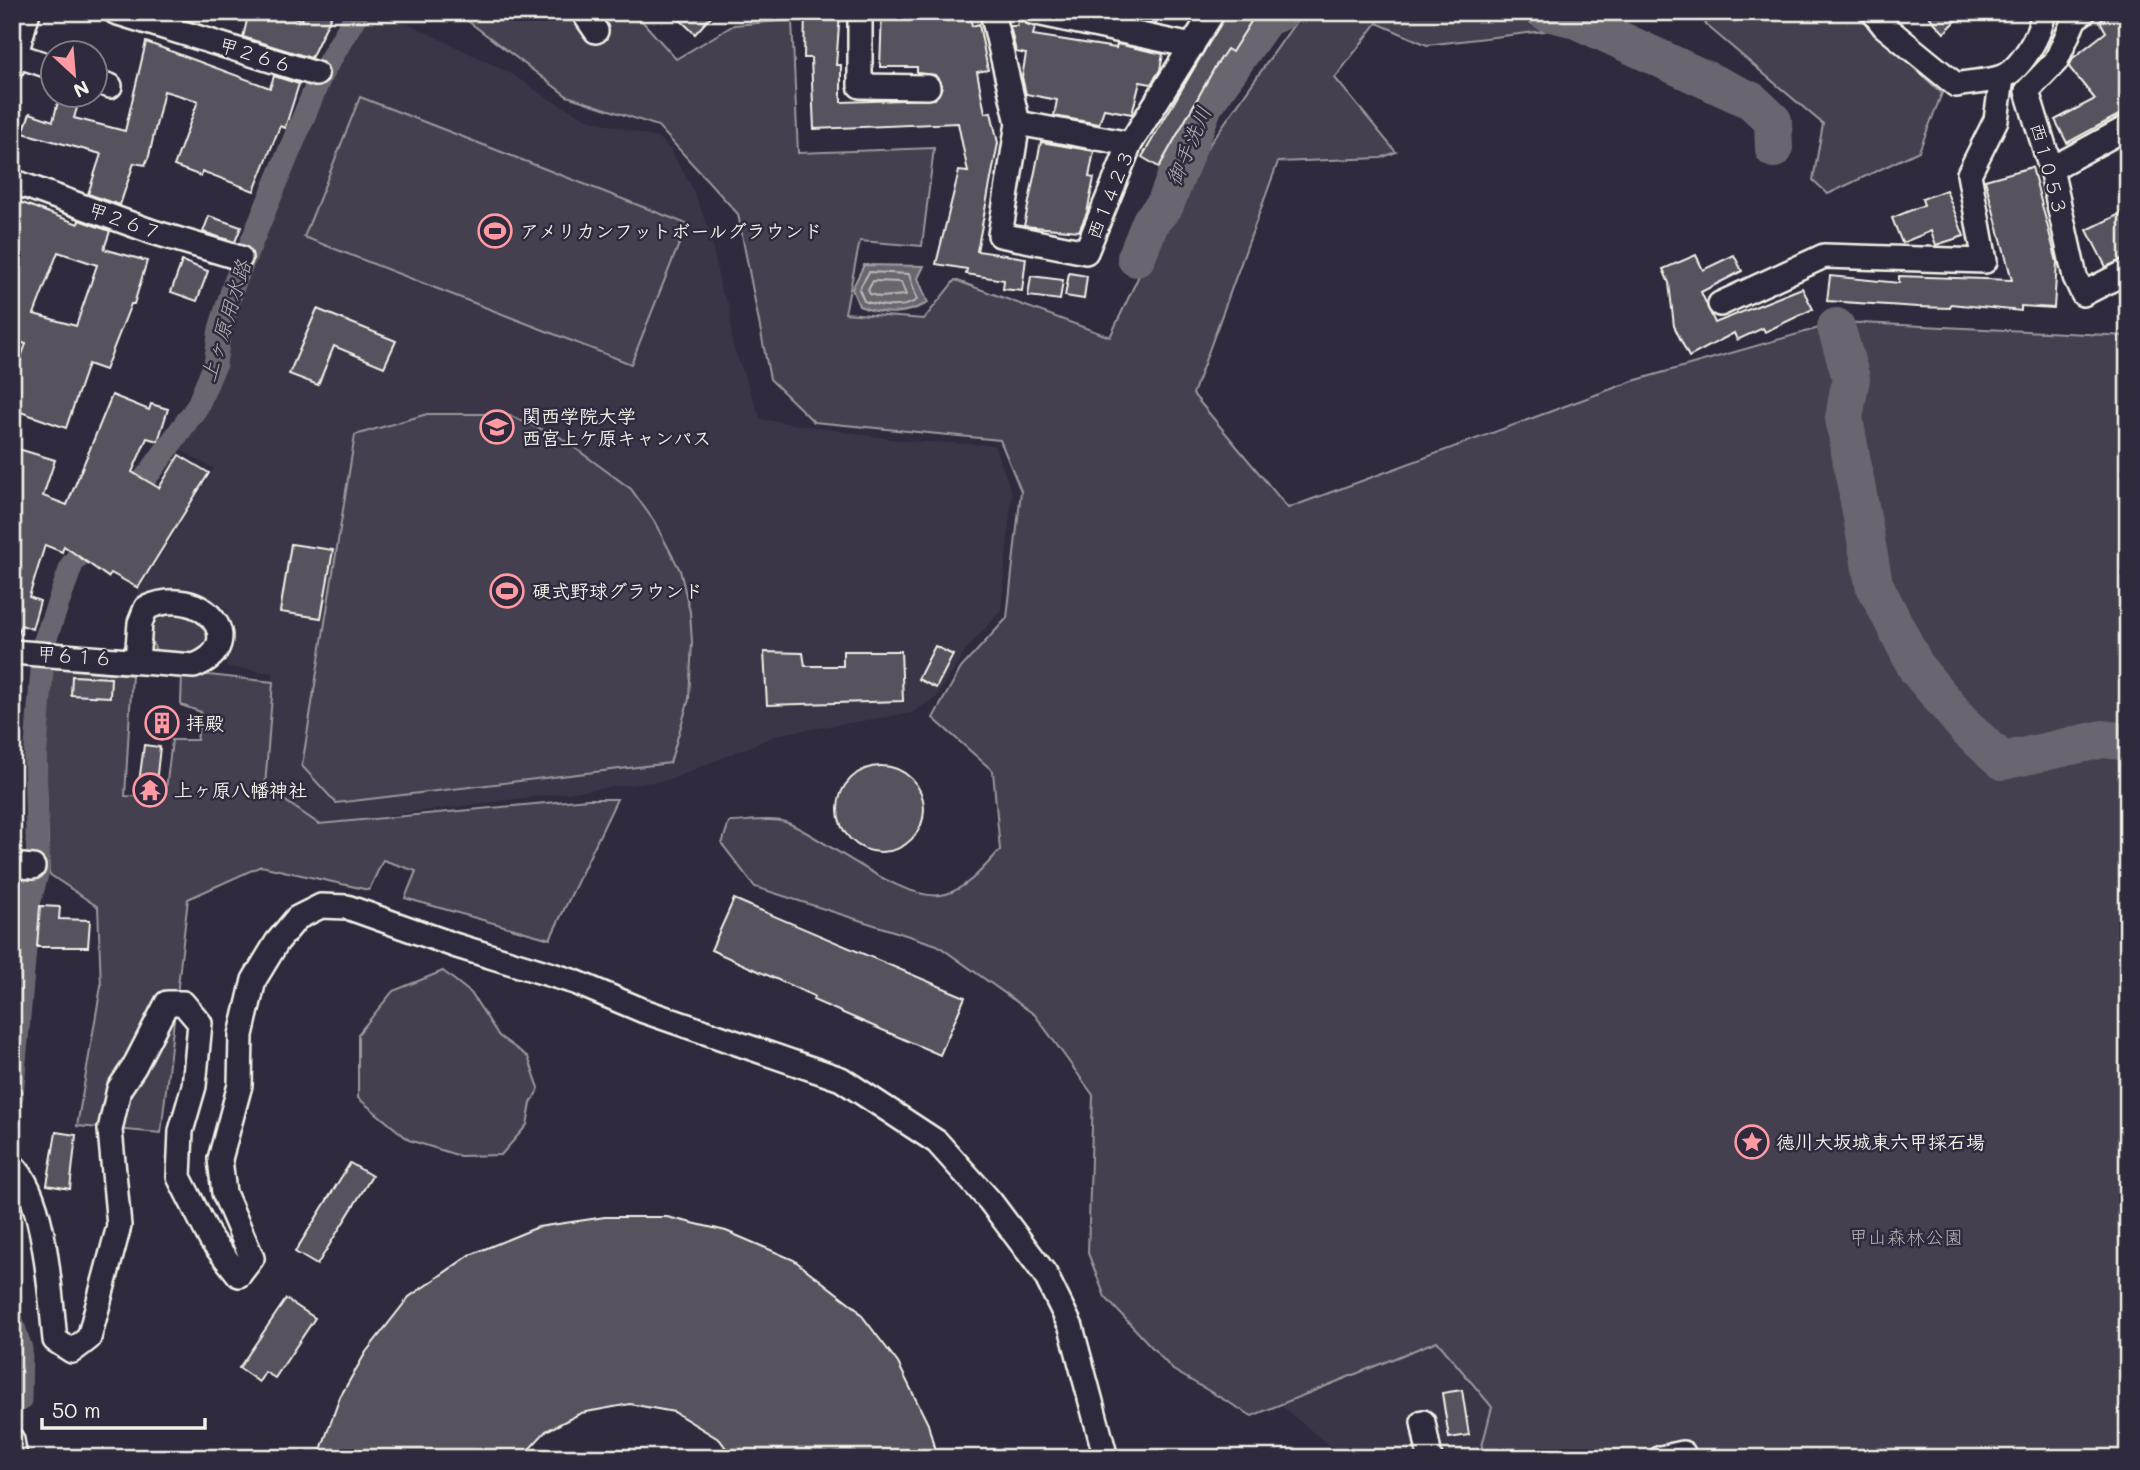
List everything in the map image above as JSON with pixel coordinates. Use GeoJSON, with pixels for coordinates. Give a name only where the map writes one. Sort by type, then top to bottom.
{"type":"FeatureCollection","features":[{"type":"Feature","properties":{"kind":"street"},"geometry":{"type":"LineString","coordinates":[[28,12],[14,61],[38,65]]}},
{"type":"Feature","properties":{"kind":"street","name":"甲２６６"},"geometry":{"type":"LineString","coordinates":[[115,12],[316,74]]}},
{"type":"Feature","properties":{"kind":"street"},"geometry":{"type":"LineString","coordinates":[[860,12],[860,86],[928,87]]}},
{"type":"Feature","properties":{"kind":"street","name":"西１４２３"},"geometry":{"type":"LineString","coordinates":[[992,12],[1018,123],[1000,235],[1087,252],[1130,144],[1213,12]]}},
{"type":"Feature","properties":{"kind":"street"},"geometry":{"type":"LineString","coordinates":[[1032,12],[1192,46]]}},
{"type":"Feature","properties":{"kind":"street"},"geometry":{"type":"LineString","coordinates":[[1873,12],[1884,26],[1956,85],[2002,78],[2027,53],[2042,27],[2043,12]]}},
{"type":"Feature","properties":{"kind":"street","name":"西１０５３"},"geometry":{"type":"LineString","coordinates":[[2084,12],[2075,18],[2056,61],[2027,91],[2051,169],[2075,277],[2083,294],[2128,271]]}},
{"type":"Feature","properties":{"kind":"street"},"geometry":{"type":"LineString","coordinates":[[1720,304],[1824,256],[1985,261],[1969,174],[1996,121],[2002,78]]}},
{"type":"Feature","properties":{"kind":"street"},"geometry":{"type":"LineString","coordinates":[[1018,123],[1130,144]]}},
{"type":"Feature","properties":{"kind":"street"},"geometry":{"type":"LineString","coordinates":[[2051,169],[2128,127]]}},
{"type":"Feature","properties":{"kind":"street","name":"甲２６７"},"geometry":{"type":"LineString","coordinates":[[12,181],[153,232],[240,258]]}},
{"type":"Feature","properties":{"kind":"street","name":"甲６１６"},"geometry":{"type":"LineString","coordinates":[[12,652],[137,660]]}},
{"type":"Feature","properties":{"kind":"street"},"geometry":{"type":"LineString","coordinates":[[12,1165],[22,1174],[44,1241],[55,1340],[72,1352],[89,1338],[119,1226],[110,1130],[119,1088],[134,1067],[167,1003],[183,1003],[200,1023],[194,1086],[181,1131],[179,1177],[211,1240],[239,1275],[252,1258],[224,1193],[220,1159],[231,1129],[240,1085],[241,1035],[254,980],[296,918],[321,906],[347,907],[457,946],[575,982],[644,1011],[841,1079],[937,1142],[990,1201],[1045,1274],[1071,1326],[1106,1458]]}},
{"type":"Feature","properties":{"kind":"street"},"geometry":{"type":"LineString","coordinates":[[1423,1422],[1430,1458]]}},
{"type":"Feature","properties":{"kind":"street"},"geometry":{"type":"LineString","coordinates":[[12,1440],[15,1458]]}},
{"type":"Feature","properties":{"kind":"shaded area","name":"関西学院大学 西宮上ケ原キャンパス"},"geometry":{"type":"Polygon","coordinates":[[[361,16],[409,24],[512,74],[547,98],[588,119],[660,139],[670,149],[691,185],[710,232],[721,291],[730,306],[732,343],[761,419],[905,441],[994,445],[1012,493],[1001,611],[967,648],[937,697],[911,713],[780,734],[669,780],[319,824],[265,787],[273,673],[226,667],[231,628],[225,609],[208,597],[134,598],[214,469],[174,446],[203,403],[218,366],[223,322],[240,275],[333,53],[361,16]]]}},
{"type":"Feature","properties":{"kind":"shaded area"},"geometry":{"type":"Polygon","coordinates":[[[1437,1341],[1492,1407],[1479,1458],[1344,1458],[1279,1404],[1437,1341]]]}},
{"type":"Feature","properties":{"kind":"green space","name":"甲山森林公園"},"geometry":{"type":"Polygon","coordinates":[[[456,12],[634,12],[676,59],[734,25],[792,20],[798,153],[934,148],[922,246],[860,241],[845,313],[924,319],[955,280],[1110,337],[1183,182],[1295,23],[1311,12],[1513,12],[1544,31],[1427,45],[1377,23],[1335,78],[1396,152],[1381,158],[1278,162],[1193,394],[1288,508],[1633,381],[1840,322],[2128,336],[2128,1458],[1479,1458],[1492,1407],[1437,1341],[1252,1416],[1173,1370],[1105,1297],[1088,1253],[1093,1095],[1035,1015],[937,945],[755,887],[722,844],[729,822],[782,821],[804,831],[888,881],[929,895],[946,894],[962,887],[1000,850],[993,771],[933,718],[961,668],[1007,618],[1021,491],[1000,440],[814,422],[770,379],[738,214],[658,126],[567,96],[456,12]]]}},
{"type":"Feature","properties":{"kind":"green space"},"geometry":{"type":"Polygon","coordinates":[[[1718,12],[1852,12],[1942,93],[1919,151],[1828,194],[1813,180],[1823,124],[1705,24],[1718,12]]]}},
{"type":"Feature","properties":{"kind":"green space","name":"アメリカンフットボールグラウンド"},"geometry":{"type":"Polygon","coordinates":[[[360,97],[687,224],[631,364],[304,237],[360,97]]]}},
{"type":"Feature","properties":{"kind":"green space","name":"硬式野球グラウンド"},"geometry":{"type":"Polygon","coordinates":[[[427,414],[506,414],[560,437],[631,489],[654,521],[680,570],[690,612],[692,642],[689,699],[670,763],[336,803],[302,766],[355,435],[427,414]]]}},
{"type":"Feature","properties":{"kind":"green space"},"geometry":{"type":"Polygon","coordinates":[[[165,611],[196,613],[210,630],[209,642],[191,655],[158,653],[150,630],[154,619],[165,611]]]}},
{"type":"Feature","properties":{"kind":"green space"},"geometry":{"type":"Polygon","coordinates":[[[50,668],[132,675],[125,796],[165,797],[172,740],[197,740],[201,712],[181,705],[182,672],[273,682],[265,787],[319,824],[588,799],[617,799],[550,939],[405,898],[416,871],[383,860],[369,890],[261,866],[188,899],[161,1133],[77,1126],[101,986],[98,907],[49,874],[44,721],[50,668]]]}},
{"type":"Feature","properties":{"kind":"green space"},"geometry":{"type":"Polygon","coordinates":[[[443,971],[471,993],[499,1036],[528,1057],[539,1088],[531,1103],[527,1125],[501,1155],[460,1156],[409,1140],[358,1098],[358,1034],[393,991],[443,971]]]}},
{"type":"Feature","properties":{"kind":"water"},"geometry":{"type":"Polygon","coordinates":[[[864,265],[924,266],[918,278],[928,303],[894,313],[859,306],[852,289],[864,265]]]}},
{"type":"Feature","properties":{"kind":"building"},"geometry":{"type":"Polygon","coordinates":[[[249,12],[272,12],[302,20],[305,12],[333,12],[311,58],[243,37],[249,12]]]}},
{"type":"Feature","properties":{"kind":"building"},"geometry":{"type":"Polygon","coordinates":[[[672,12],[715,12],[695,34],[672,12]]]}},
{"type":"Feature","properties":{"kind":"building"},"geometry":{"type":"Polygon","coordinates":[[[805,12],[840,13],[836,65],[841,65],[841,102],[935,99],[942,87],[935,75],[917,73],[917,67],[880,67],[882,12],[969,12],[972,26],[979,24],[988,70],[977,72],[985,113],[991,112],[998,143],[977,251],[1026,258],[1022,291],[1003,289],[1004,280],[966,274],[967,269],[936,264],[959,171],[968,172],[958,123],[814,129],[811,58],[804,58],[805,12]]]}},
{"type":"Feature","properties":{"kind":"building"},"geometry":{"type":"Polygon","coordinates":[[[1122,12],[1157,12],[1156,24],[1121,17],[1122,12]]]}},
{"type":"Feature","properties":{"kind":"building"},"geometry":{"type":"Polygon","coordinates":[[[1227,12],[1257,12],[1232,52],[1227,49],[1215,67],[1159,167],[1142,157],[1227,12]]]}},
{"type":"Feature","properties":{"kind":"building"},"geometry":{"type":"Polygon","coordinates":[[[1925,12],[1965,12],[1944,33],[1925,12]]]}},
{"type":"Feature","properties":{"kind":"building"},"geometry":{"type":"Polygon","coordinates":[[[2114,12],[2128,12],[2128,110],[2067,143],[2055,120],[2095,99],[2069,67],[2073,58],[2106,32],[2100,21],[2114,12]]]}},
{"type":"Feature","properties":{"kind":"building"},"geometry":{"type":"Polygon","coordinates":[[[1018,20],[1035,27],[1033,35],[1116,48],[1117,44],[1163,54],[1160,70],[1151,84],[1140,82],[1132,114],[1104,109],[1099,124],[1054,116],[1057,100],[1026,94],[1022,77],[1026,54],[1016,52],[1010,26],[1017,26],[1018,20]]]}},
{"type":"Feature","properties":{"kind":"building"},"geometry":{"type":"Polygon","coordinates":[[[146,42],[270,88],[274,76],[299,84],[285,128],[280,126],[254,191],[202,171],[201,176],[174,166],[198,101],[164,91],[149,156],[145,165],[134,163],[120,205],[88,194],[101,154],[23,133],[30,113],[53,121],[56,108],[77,108],[74,118],[125,131],[146,42]]]}},
{"type":"Feature","properties":{"kind":"building"},"geometry":{"type":"Polygon","coordinates":[[[1041,142],[1094,151],[1089,177],[1094,178],[1087,213],[1079,231],[1024,226],[1041,142]]]}},
{"type":"Feature","properties":{"kind":"building"},"geometry":{"type":"Polygon","coordinates":[[[2032,167],[2057,262],[2054,308],[2021,306],[2021,311],[1951,304],[1950,308],[1827,301],[1830,276],[1899,283],[1899,276],[2012,280],[1985,180],[2032,167]]]}},
{"type":"Feature","properties":{"kind":"building"},"geometry":{"type":"Polygon","coordinates":[[[1946,190],[1964,236],[1936,245],[1931,231],[1902,243],[1892,218],[1924,205],[1922,199],[1946,190]]]}},
{"type":"Feature","properties":{"kind":"building"},"geometry":{"type":"Polygon","coordinates":[[[12,199],[78,224],[79,220],[110,231],[104,249],[147,261],[134,304],[131,304],[105,370],[88,364],[66,428],[12,409],[12,381],[26,344],[12,340],[12,199]],[[58,252],[34,314],[76,326],[97,265],[58,252]]]}},
{"type":"Feature","properties":{"kind":"building"},"geometry":{"type":"Polygon","coordinates":[[[2128,210],[2128,257],[2106,267],[2087,230],[2128,210]]]}},
{"type":"Feature","properties":{"kind":"building"},"geometry":{"type":"Polygon","coordinates":[[[209,216],[241,227],[235,242],[203,232],[209,216]]]}},
{"type":"Feature","properties":{"kind":"building"},"geometry":{"type":"Polygon","coordinates":[[[1696,255],[1703,270],[1734,255],[1742,271],[1701,292],[1715,323],[1802,288],[1813,309],[1765,332],[1763,328],[1737,340],[1734,333],[1689,357],[1674,326],[1669,283],[1663,269],[1696,255]]]}},
{"type":"Feature","properties":{"kind":"building"},"geometry":{"type":"Polygon","coordinates":[[[182,261],[208,271],[197,301],[171,292],[182,261]]]}},
{"type":"Feature","properties":{"kind":"building"},"geometry":{"type":"Polygon","coordinates":[[[1069,273],[1087,276],[1084,299],[1065,296],[1069,273]]]}},
{"type":"Feature","properties":{"kind":"building"},"geometry":{"type":"Polygon","coordinates":[[[1031,276],[1063,280],[1060,300],[1028,296],[1031,276]]]}},
{"type":"Feature","properties":{"kind":"building"},"geometry":{"type":"Polygon","coordinates":[[[317,309],[396,341],[384,367],[334,346],[318,385],[289,374],[317,309]]]}},
{"type":"Feature","properties":{"kind":"building"},"geometry":{"type":"Polygon","coordinates":[[[112,395],[149,410],[151,404],[168,409],[158,441],[147,438],[132,472],[159,488],[179,455],[209,473],[138,588],[111,573],[108,577],[64,546],[62,552],[45,545],[29,597],[40,601],[32,629],[21,625],[17,638],[12,638],[12,447],[55,460],[43,496],[67,505],[112,395]]]}},
{"type":"Feature","properties":{"kind":"building"},"geometry":{"type":"Polygon","coordinates":[[[291,544],[333,550],[321,618],[280,612],[291,544]]]}},
{"type":"Feature","properties":{"kind":"building"},"geometry":{"type":"Polygon","coordinates":[[[935,646],[953,655],[936,688],[918,679],[935,646]]]}},
{"type":"Feature","properties":{"kind":"building"},"geometry":{"type":"Polygon","coordinates":[[[843,651],[901,651],[903,701],[767,705],[764,652],[803,653],[805,666],[843,666],[843,651]]]}},
{"type":"Feature","properties":{"kind":"building"},"geometry":{"type":"Polygon","coordinates":[[[72,676],[111,678],[110,697],[71,695],[72,676]]]}},
{"type":"Feature","properties":{"kind":"building"},"geometry":{"type":"Polygon","coordinates":[[[144,745],[160,747],[155,792],[138,790],[144,745]]]}},
{"type":"Feature","properties":{"kind":"building"},"geometry":{"type":"Polygon","coordinates":[[[881,766],[897,770],[911,779],[920,793],[924,809],[920,825],[911,839],[897,848],[881,852],[865,848],[851,839],[842,825],[838,809],[842,793],[851,779],[865,770],[881,766]]]}},
{"type":"Feature","properties":{"kind":"building"},"geometry":{"type":"Polygon","coordinates":[[[734,899],[965,997],[940,1055],[813,1000],[814,996],[711,950],[734,899]]]}},
{"type":"Feature","properties":{"kind":"building"},"geometry":{"type":"Polygon","coordinates":[[[40,906],[60,907],[59,919],[90,920],[88,947],[37,947],[40,906]]]}},
{"type":"Feature","properties":{"kind":"building"},"geometry":{"type":"Polygon","coordinates":[[[56,1132],[76,1135],[70,1189],[47,1185],[56,1132]]]}},
{"type":"Feature","properties":{"kind":"building"},"geometry":{"type":"Polygon","coordinates":[[[350,1163],[372,1176],[317,1265],[295,1252],[350,1163]]]}},
{"type":"Feature","properties":{"kind":"building"},"geometry":{"type":"Polygon","coordinates":[[[605,1217],[667,1217],[726,1231],[794,1260],[856,1308],[898,1363],[928,1424],[937,1458],[733,1458],[720,1440],[674,1412],[630,1404],[581,1413],[546,1431],[521,1458],[318,1458],[340,1397],[366,1352],[409,1297],[470,1255],[538,1227],[605,1217]]]}},
{"type":"Feature","properties":{"kind":"building"},"geometry":{"type":"Polygon","coordinates":[[[286,1299],[315,1318],[275,1378],[265,1372],[259,1382],[239,1368],[286,1299]]]}},
{"type":"Feature","properties":{"kind":"building"},"geometry":{"type":"Polygon","coordinates":[[[1462,1390],[1469,1435],[1449,1438],[1442,1393],[1462,1390]]]}},
{"type":"Feature","properties":{"kind":"waterway","name":"上ヶ原用水路"},"geometry":{"type":"LineString","coordinates":[[124,502],[151,471],[197,407],[215,364],[220,329],[234,284],[321,75],[358,12]]}},
{"type":"Feature","properties":{"kind":"waterway","name":"御手洗川"},"geometry":{"type":"LineString","coordinates":[[1136,258],[1151,221],[1165,205],[1204,105],[1266,17],[1280,12]]}},
{"type":"Feature","properties":{"kind":"waterway"},"geometry":{"type":"LineString","coordinates":[[1547,12],[1572,18],[1752,101],[1773,121],[1774,149]]}},
{"type":"Feature","properties":{"kind":"waterway"},"geometry":{"type":"LineString","coordinates":[[1836,327],[1851,378],[1844,418],[1874,584],[1917,669],[1968,730],[2003,761],[2103,739],[2128,742]]}},
{"type":"Feature","properties":{"kind":"waterway","name":"上ヶ原用水路"},"geometry":{"type":"LineString","coordinates":[[43,646],[72,564],[97,534]]}},
{"type":"Feature","properties":{"kind":"waterway","name":"上ヶ原用水路"},"geometry":{"type":"LineString","coordinates":[[12,1096],[29,904],[38,870],[35,760],[42,670]]}},
{"type":"Feature","properties":{"kind":"waterway","name":"上ヶ原用水路"},"geometry":{"type":"LineString","coordinates":[[12,1321],[21,1349],[20,1400]]}},
{"type":"Feature","properties":{"kind":"place","name":"アメリカンフットボールグラウンド"},"geometry":{"type":"Point","coordinates":[495,231]}},
{"type":"Feature","properties":{"kind":"place","name":"関西学院大学 西宮上ケ原キャンパス"},"geometry":{"type":"Point","coordinates":[497,427]}},
{"type":"Feature","properties":{"kind":"place","name":"硬式野球グラウンド"},"geometry":{"type":"Point","coordinates":[507,591]}},
{"type":"Feature","properties":{"kind":"place","name":"拝殿"},"geometry":{"type":"Point","coordinates":[162,723]}},
{"type":"Feature","properties":{"kind":"place","name":"上ヶ原八幡神社"},"geometry":{"type":"Point","coordinates":[150,790]}},
{"type":"Feature","properties":{"kind":"place","name":"徳川大坂城東六甲採石場"},"geometry":{"type":"Point","coordinates":[1752,1142]}}]}
